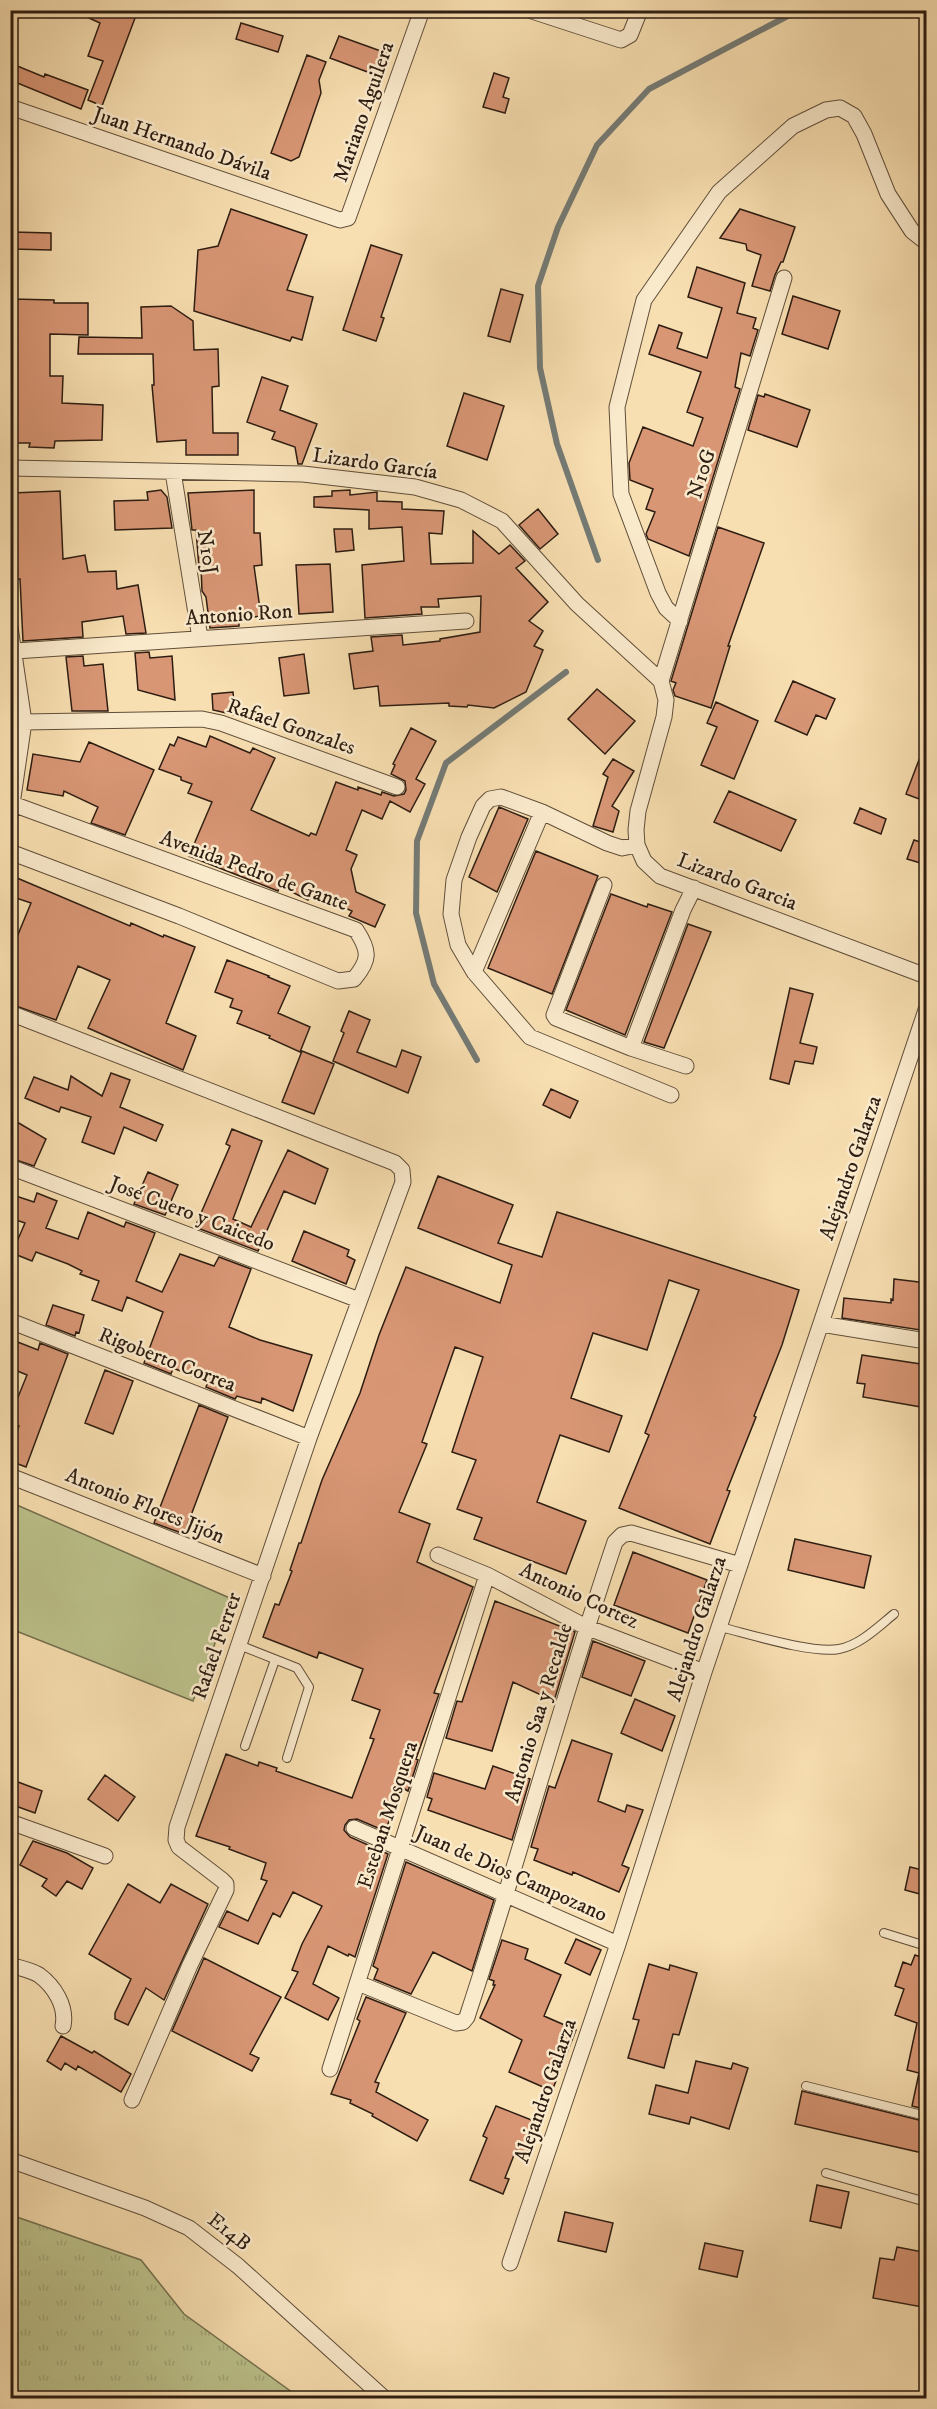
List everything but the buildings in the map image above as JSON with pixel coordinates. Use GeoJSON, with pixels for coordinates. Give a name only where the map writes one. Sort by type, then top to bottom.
{"type":"FeatureCollection","features":[{"type":"Feature","properties":{"kind":"street","name":"Mariano Aguilera"},"geometry":{"type":"LineString","coordinates":[[340,220],[348,218],[352,210],[422,10]]}},
{"type":"Feature","properties":{"kind":"street"},"geometry":{"type":"LineString","coordinates":[[529,10],[621,40],[630,35],[640,10]]}},
{"type":"Feature","properties":{"kind":"street","name":"Juan Hernando Dávila"},"geometry":{"type":"LineString","coordinates":[[10,107],[340,220]]}},
{"type":"Feature","properties":{"kind":"street"},"geometry":{"type":"LineString","coordinates":[[680,621],[666,608],[658,593],[621,494],[617,407],[644,300],[719,192],[793,126],[826,110],[840,108],[854,116],[864,134],[888,194],[912,231],[927,242]]}},
{"type":"Feature","properties":{"kind":"street","name":"N10G"},"geometry":{"type":"LineString","coordinates":[[661,681],[784,278]]}},
{"type":"Feature","properties":{"kind":"street","name":"Lizardo García"},"geometry":{"type":"LineString","coordinates":[[10,468],[303,474],[415,487],[461,500],[502,520],[577,604],[661,681]]}},
{"type":"Feature","properties":{"kind":"street","name":"N10J"},"geometry":{"type":"LineString","coordinates":[[173,472],[200,638]]}},
{"type":"Feature","properties":{"kind":"street","name":"Antonio Ron"},"geometry":{"type":"LineString","coordinates":[[15,651],[466,621]]}},
{"type":"Feature","properties":{"kind":"street"},"geometry":{"type":"LineString","coordinates":[[10,627],[24,722],[12,807]]}},
{"type":"Feature","properties":{"kind":"street"},"geometry":{"type":"LineString","coordinates":[[661,681],[666,700],[664,717],[638,812],[637,845],[622,848],[542,812],[501,797],[490,799],[483,806],[469,837],[454,879],[452,914],[458,945],[474,972],[531,1037],[671,1095]]}},
{"type":"Feature","properties":{"kind":"street","name":"Rafael Gonzales"},"geometry":{"type":"LineString","coordinates":[[24,722],[202,719],[221,723],[397,787]]}},
{"type":"Feature","properties":{"kind":"street","name":"Avenida Pedro de Gante"},"geometry":{"type":"LineString","coordinates":[[10,852],[178,916],[338,981],[354,979],[365,966],[367,946],[356,930],[12,807]]}},
{"type":"Feature","properties":{"kind":"street"},"geometry":{"type":"LineString","coordinates":[[474,972],[542,812]]}},
{"type":"Feature","properties":{"kind":"street","name":"Lizardo Garcia"},"geometry":{"type":"LineString","coordinates":[[637,845],[644,861],[660,876],[927,976]]}},
{"type":"Feature","properties":{"kind":"street"},"geometry":{"type":"LineString","coordinates":[[604,885],[554,1015],[556,1018],[631,1048],[686,1066]]}},
{"type":"Feature","properties":{"kind":"street"},"geometry":{"type":"LineString","coordinates":[[631,1048],[683,910],[694,888]]}},
{"type":"Feature","properties":{"kind":"street","name":"Alejandro Galarza"},"geometry":{"type":"LineString","coordinates":[[510,2263],[618,1944],[704,1672],[927,1010]]}},
{"type":"Feature","properties":{"kind":"street","name":"Rafael Ferrer"},"geometry":{"type":"LineString","coordinates":[[10,1013],[395,1163],[402,1170],[403,1182],[309,1438],[176,1833],[179,1846],[222,1880],[226,1890],[190,1965],[132,2100]]}},
{"type":"Feature","properties":{"kind":"street","name":"José Cuero y Caicedo"},"geometry":{"type":"LineString","coordinates":[[10,1167],[360,1300]]}},
{"type":"Feature","properties":{"kind":"street","name":"Rigoberto Correa"},"geometry":{"type":"LineString","coordinates":[[10,1321],[309,1438]]}},
{"type":"Feature","properties":{"kind":"street"},"geometry":{"type":"LineString","coordinates":[[821,1324],[927,1341]]}},
{"type":"Feature","properties":{"kind":"street","name":"Antonio Flores Jijón"},"geometry":{"type":"LineString","coordinates":[[10,1476],[263,1576]]}},
{"type":"Feature","properties":{"kind":"street","name":"Antonio Saa y Recalde"},"geometry":{"type":"LineString","coordinates":[[358,1983],[456,2023],[463,2022],[467,2017],[506,1896],[586,1627],[615,1542],[622,1535],[631,1533],[740,1565]]}},
{"type":"Feature","properties":{"kind":"street","name":"Antonio Cortez"},"geometry":{"type":"LineString","coordinates":[[438,1555],[487,1575],[586,1627],[704,1672]]}},
{"type":"Feature","properties":{"kind":"street","name":"Esteban Mosquera"},"geometry":{"type":"LineString","coordinates":[[330,2069],[487,1575]]}},
{"type":"Feature","properties":{"kind":"street"},"geometry":{"type":"LineString","coordinates":[[10,1822],[105,1856]]}},
{"type":"Feature","properties":{"kind":"street","name":"Juan de Dios Campozano"},"geometry":{"type":"LineString","coordinates":[[354,1828],[618,1944]]}},
{"type":"Feature","properties":{"kind":"street"},"geometry":{"type":"LineString","coordinates":[[10,1965],[38,1974],[57,1993],[64,2018],[63,2026]]}},
{"type":"Feature","properties":{"kind":"street","name":"E14B"},"geometry":{"type":"LineString","coordinates":[[10,2160],[145,2208],[189,2228],[238,2266],[384,2398]]}},
{"type":"Feature","properties":{"kind":"lane"},"geometry":{"type":"LineString","coordinates":[[720,1628],[822,1650],[841,1649],[861,1640],[894,1614]]}},
{"type":"Feature","properties":{"kind":"lane"},"geometry":{"type":"LineString","coordinates":[[240,1645],[297,1668],[309,1687],[287,1758]]}},
{"type":"Feature","properties":{"kind":"lane"},"geometry":{"type":"LineString","coordinates":[[245,1746],[275,1660]]}},
{"type":"Feature","properties":{"kind":"lane"},"geometry":{"type":"LineString","coordinates":[[884,1933],[927,1946]]}},
{"type":"Feature","properties":{"kind":"lane"},"geometry":{"type":"LineString","coordinates":[[806,2086],[927,2116]]}},
{"type":"Feature","properties":{"kind":"lane"},"geometry":{"type":"LineString","coordinates":[[826,2173],[927,2202]]}},
{"type":"Feature","properties":{"kind":"green space"},"geometry":{"type":"Polygon","coordinates":[[[10,1502],[232,1599],[193,1701],[11,1629],[10,1502]]]}},
{"type":"Feature","properties":{"kind":"green space"},"geometry":{"type":"Polygon","coordinates":[[[11,2215],[141,2260],[184,2314],[300,2398],[11,2398],[11,2215]]]}},
{"type":"Feature","properties":{"kind":"waterway"},"geometry":{"type":"LineString","coordinates":[[598,560],[557,444],[540,368],[538,286],[558,227],[597,145],[649,89],[799,10]]}},
{"type":"Feature","properties":{"kind":"waterway"},"geometry":{"type":"LineString","coordinates":[[477,1060],[434,984],[416,913],[417,841],[446,763],[566,672]]}}]}
